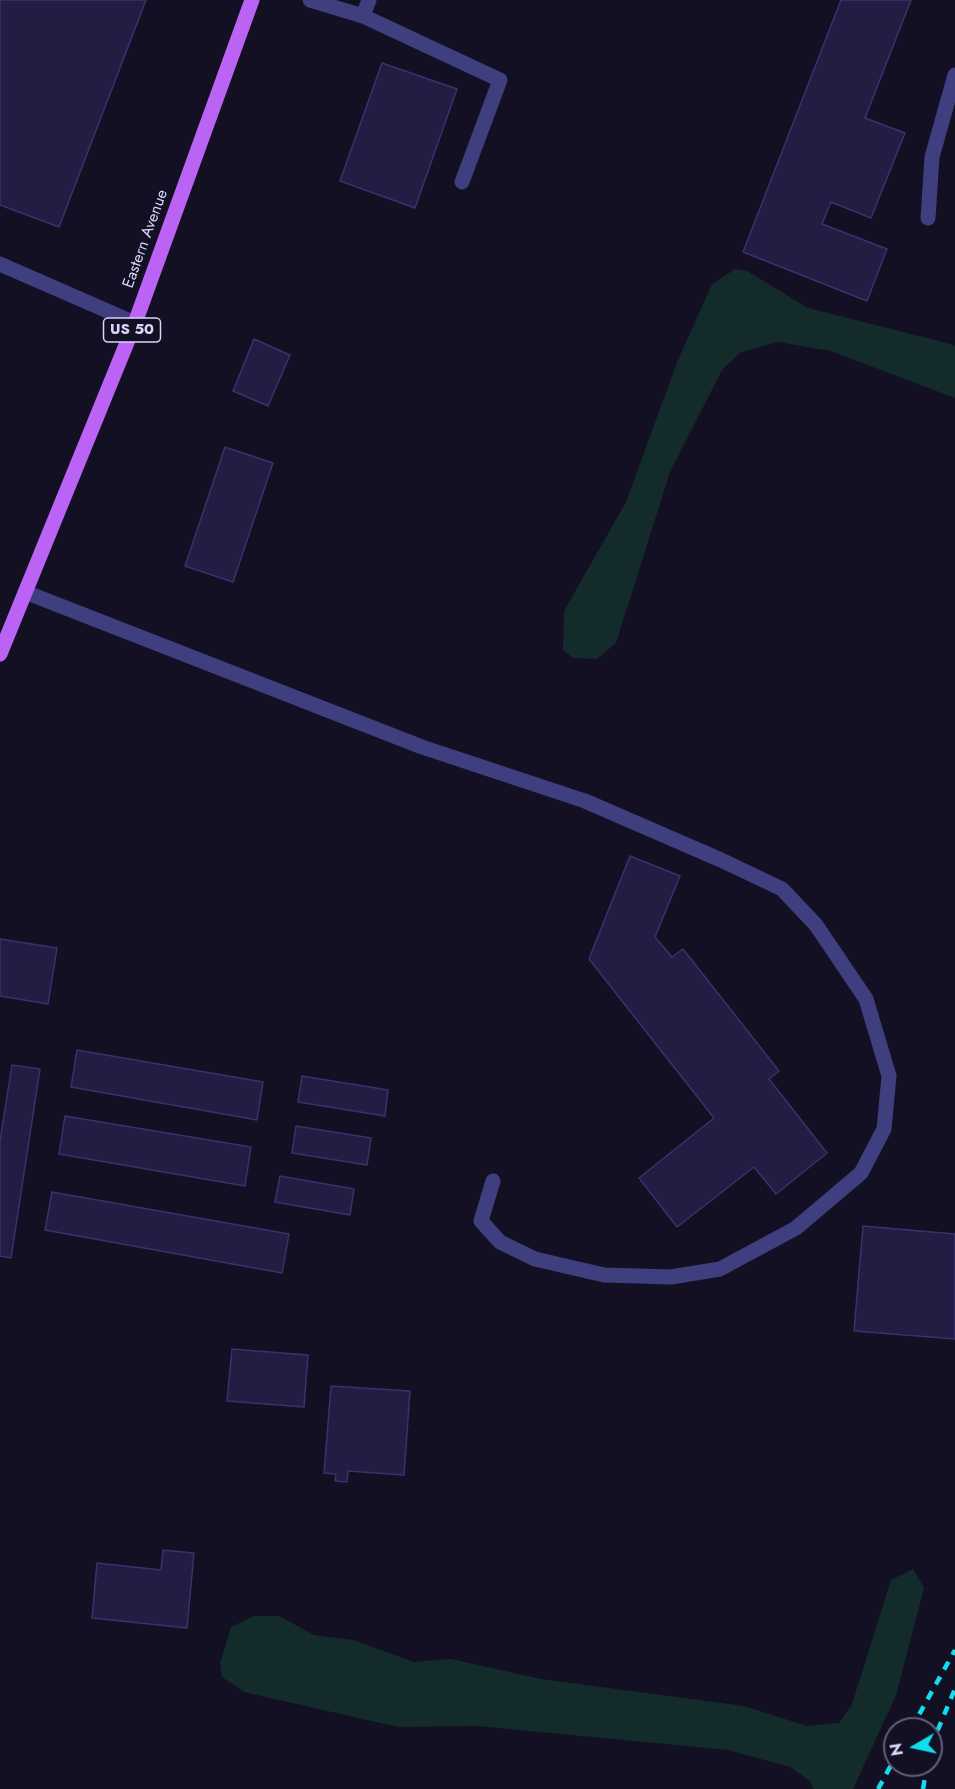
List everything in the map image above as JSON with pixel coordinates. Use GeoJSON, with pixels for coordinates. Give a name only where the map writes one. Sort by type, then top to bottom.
{"type":"FeatureCollection","features":[{"type":"Feature","properties":{"kind":"main road","name":"Eastern Avenue"},"geometry":{"type":"LineString","coordinates":[[0,654],[135,323],[252,0]]}},
{"type":"Feature","properties":{"kind":"lane"},"geometry":{"type":"LineString","coordinates":[[310,0],[363,16],[500,80],[462,182]]}},
{"type":"Feature","properties":{"kind":"lane"},"geometry":{"type":"LineString","coordinates":[[363,16],[369,0]]}},
{"type":"Feature","properties":{"kind":"lane"},"geometry":{"type":"LineString","coordinates":[[928,218],[932,157],[955,75]]}},
{"type":"Feature","properties":{"kind":"lane"},"geometry":{"type":"LineString","coordinates":[[0,264],[135,323]]}},
{"type":"Feature","properties":{"kind":"lane"},"geometry":{"type":"LineString","coordinates":[[25,592],[422,747],[585,801],[782,889],[816,925],[866,999],[889,1076],[884,1129],[866,1164],[861,1173],[796,1228],[720,1269],[672,1276],[604,1275],[535,1259],[500,1242],[481,1221],[493,1181]]}},
{"type":"Feature","properties":{"kind":"green space"},"geometry":{"type":"Polygon","coordinates":[[[735,269],[747,271],[808,308],[955,346],[955,398],[831,351],[778,342],[741,352],[722,370],[670,472],[616,643],[597,659],[573,658],[563,650],[564,611],[626,502],[678,360],[712,284],[735,269]]]}},
{"type":"Feature","properties":{"kind":"green space"},"geometry":{"type":"Polygon","coordinates":[[[913,1569],[924,1588],[896,1695],[886,1717],[883,1717],[883,1723],[853,1789],[814,1789],[810,1781],[790,1767],[728,1750],[478,1726],[398,1727],[244,1692],[222,1677],[220,1663],[231,1627],[254,1616],[279,1616],[314,1635],[353,1640],[414,1662],[451,1659],[541,1679],[744,1706],[807,1726],[839,1723],[852,1704],[891,1580],[913,1569]]]}},
{"type":"Feature","properties":{"kind":"building"},"geometry":{"type":"Polygon","coordinates":[[[0,0],[146,0],[59,227],[0,205],[0,0]]]}},
{"type":"Feature","properties":{"kind":"building"},"geometry":{"type":"Polygon","coordinates":[[[841,0],[911,0],[865,118],[905,133],[871,218],[831,202],[822,224],[887,249],[867,301],[743,252],[841,0]]]}},
{"type":"Feature","properties":{"kind":"building"},"geometry":{"type":"Polygon","coordinates":[[[382,63],[457,89],[415,208],[340,181],[382,63]]]}},
{"type":"Feature","properties":{"kind":"building"},"geometry":{"type":"Polygon","coordinates":[[[254,339],[290,355],[268,406],[233,391],[254,339]]]}},
{"type":"Feature","properties":{"kind":"building"},"geometry":{"type":"Polygon","coordinates":[[[225,447],[273,463],[233,582],[185,566],[225,447]]]}},
{"type":"Feature","properties":{"kind":"building"},"geometry":{"type":"Polygon","coordinates":[[[630,856],[680,876],[655,937],[672,957],[683,949],[779,1071],[769,1079],[827,1153],[776,1194],[754,1167],[677,1227],[639,1178],[714,1118],[589,959],[630,856]]]}},
{"type":"Feature","properties":{"kind":"building"},"geometry":{"type":"Polygon","coordinates":[[[0,939],[57,948],[48,1004],[0,996],[0,939]]]}},
{"type":"Feature","properties":{"kind":"building"},"geometry":{"type":"Polygon","coordinates":[[[77,1050],[263,1082],[257,1120],[71,1087],[77,1050]]]}},
{"type":"Feature","properties":{"kind":"building"},"geometry":{"type":"Polygon","coordinates":[[[12,1065],[40,1069],[11,1258],[0,1256],[0,1141],[12,1065]]]}},
{"type":"Feature","properties":{"kind":"building"},"geometry":{"type":"Polygon","coordinates":[[[302,1076],[388,1090],[385,1116],[298,1102],[302,1076]]]}},
{"type":"Feature","properties":{"kind":"building"},"geometry":{"type":"Polygon","coordinates":[[[65,1116],[251,1147],[245,1186],[59,1154],[65,1116]]]}},
{"type":"Feature","properties":{"kind":"building"},"geometry":{"type":"Polygon","coordinates":[[[296,1126],[371,1138],[367,1165],[292,1153],[296,1126]]]}},
{"type":"Feature","properties":{"kind":"building"},"geometry":{"type":"Polygon","coordinates":[[[280,1176],[354,1189],[350,1215],[275,1202],[280,1176]]]}},
{"type":"Feature","properties":{"kind":"building"},"geometry":{"type":"Polygon","coordinates":[[[52,1192],[289,1234],[282,1273],[45,1230],[52,1192]]]}},
{"type":"Feature","properties":{"kind":"building"},"geometry":{"type":"Polygon","coordinates":[[[863,1226],[955,1234],[955,1339],[854,1331],[863,1226]]]}},
{"type":"Feature","properties":{"kind":"building"},"geometry":{"type":"Polygon","coordinates":[[[232,1349],[308,1355],[304,1407],[227,1401],[232,1349]]]}},
{"type":"Feature","properties":{"kind":"building"},"geometry":{"type":"Polygon","coordinates":[[[331,1386],[410,1391],[404,1475],[348,1471],[347,1482],[335,1481],[336,1474],[324,1473],[331,1386]]]}},
{"type":"Feature","properties":{"kind":"building"},"geometry":{"type":"Polygon","coordinates":[[[163,1550],[194,1553],[187,1628],[92,1618],[97,1563],[161,1570],[163,1550]]]}},
{"type":"Feature","properties":{"kind":"railway"},"geometry":{"type":"LineString","coordinates":[[918,1717],[955,1650]]}},
{"type":"Feature","properties":{"kind":"railway"},"geometry":{"type":"LineString","coordinates":[[943,1718],[955,1689]]}},
{"type":"Feature","properties":{"kind":"railway"},"geometry":{"type":"LineString","coordinates":[[878,1789],[885,1777]]}},
{"type":"Feature","properties":{"kind":"railway"},"geometry":{"type":"LineString","coordinates":[[923,1789],[925,1777]]}}]}
